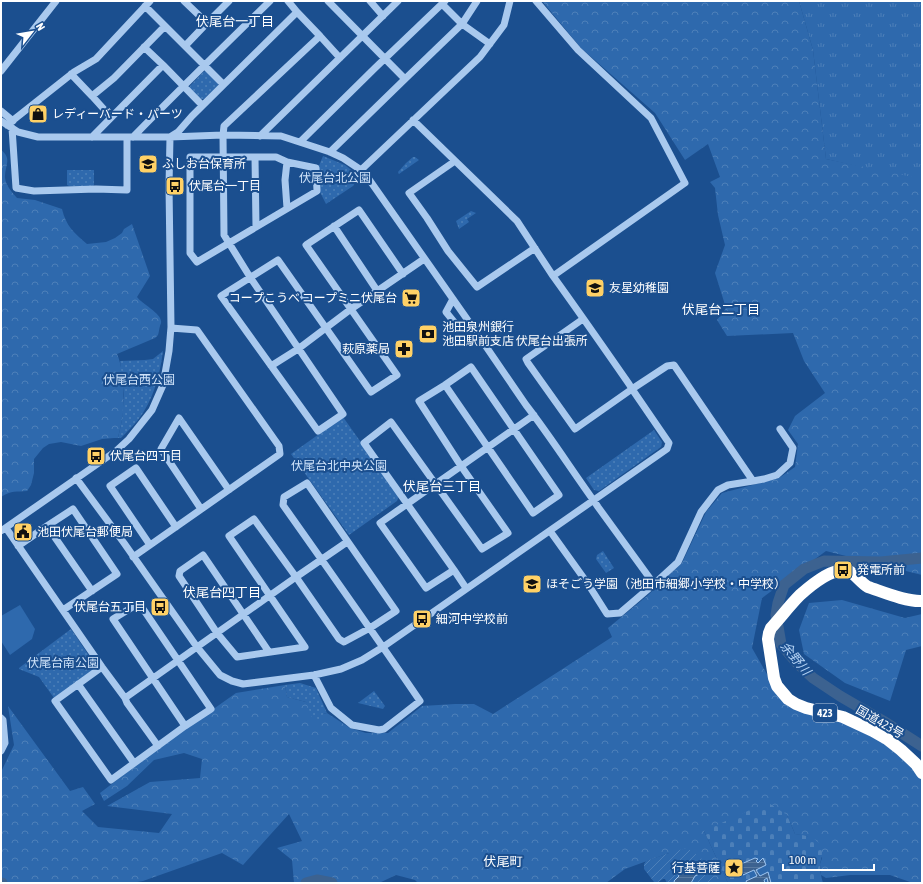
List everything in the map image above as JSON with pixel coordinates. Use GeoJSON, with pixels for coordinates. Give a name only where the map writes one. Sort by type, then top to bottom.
{"type":"FeatureCollection","features":[{"type":"Feature","properties":{"kind":"highway","name":"国道423号"},"geometry":{"type":"LineString","coordinates":[[922,600],[914,601],[868,587],[863,585],[853,574],[848,571],[836,571],[828,574],[800,595],[768,633],[768,645],[774,678],[779,689],[788,700],[806,708],[843,717],[873,731],[887,739],[901,750],[916,764],[922,773]]}},
{"type":"Feature","properties":{"kind":"street"},"geometry":{"type":"LineString","coordinates":[[1,71],[56,1]]}},
{"type":"Feature","properties":{"kind":"street"},"geometry":{"type":"LineString","coordinates":[[185,46],[228,1]]}},
{"type":"Feature","properties":{"kind":"street"},"geometry":{"type":"LineString","coordinates":[[1,111],[8,124],[16,188],[34,191],[96,189],[127,190],[130,137],[205,66],[270,1]]}},
{"type":"Feature","properties":{"kind":"street"},"geometry":{"type":"LineString","coordinates":[[288,1],[340,58]]}},
{"type":"Feature","properties":{"kind":"street"},"geometry":{"type":"LineString","coordinates":[[328,1],[405,79]]}},
{"type":"Feature","properties":{"kind":"street"},"geometry":{"type":"LineString","coordinates":[[370,1],[383,16]]}},
{"type":"Feature","properties":{"kind":"street"},"geometry":{"type":"LineString","coordinates":[[260,136],[398,1]]}},
{"type":"Feature","properties":{"kind":"street"},"geometry":{"type":"LineString","coordinates":[[330,152],[462,24],[477,1]]}},
{"type":"Feature","properties":{"kind":"street"},"geometry":{"type":"LineString","coordinates":[[361,170],[480,57],[504,25],[510,1]]}},
{"type":"Feature","properties":{"kind":"street"},"geometry":{"type":"LineString","coordinates":[[536,1],[578,50],[650,118],[685,183],[553,276]]}},
{"type":"Feature","properties":{"kind":"street"},"geometry":{"type":"LineString","coordinates":[[187,2],[207,23]]}},
{"type":"Feature","properties":{"kind":"street"},"geometry":{"type":"LineString","coordinates":[[300,142],[443,2],[462,24],[490,44]]}},
{"type":"Feature","properties":{"kind":"street"},"geometry":{"type":"LineString","coordinates":[[8,124],[71,74],[96,58],[148,3],[165,26],[223,84]]}},
{"type":"Feature","properties":{"kind":"street"},"geometry":{"type":"LineString","coordinates":[[170,137],[178,132],[202,105],[297,12]]}},
{"type":"Feature","properties":{"kind":"street"},"geometry":{"type":"LineString","coordinates":[[92,96],[114,78],[165,26]]}},
{"type":"Feature","properties":{"kind":"street"},"geometry":{"type":"LineString","coordinates":[[320,36],[224,126],[224,235],[250,277],[343,414],[318,431],[221,296],[250,277],[278,260],[371,392],[397,375],[306,245],[359,210],[403,274]]}},
{"type":"Feature","properties":{"kind":"street"},"geometry":{"type":"LineString","coordinates":[[144,47],[202,105]]}},
{"type":"Feature","properties":{"kind":"street"},"geometry":{"type":"LineString","coordinates":[[92,136],[163,65]]}},
{"type":"Feature","properties":{"kind":"street"},"geometry":{"type":"LineString","coordinates":[[71,74],[111,117]]}},
{"type":"Feature","properties":{"kind":"street"},"geometry":{"type":"LineString","coordinates":[[76,478],[196,647],[220,675],[232,682],[243,684],[314,676],[341,669],[362,660],[383,647],[667,449],[669,443],[553,276],[517,221],[413,120]]}},
{"type":"Feature","properties":{"kind":"street"},"geometry":{"type":"LineString","coordinates":[[8,124],[18,132],[38,137],[170,137],[223,135],[282,136],[330,152],[343,158],[361,170],[654,584]]}},
{"type":"Feature","properties":{"kind":"street"},"geometry":{"type":"LineString","coordinates":[[158,746],[18,546],[3,529],[116,451],[129,439],[152,410],[162,385],[169,351],[171,328],[169,186],[170,137]]}},
{"type":"Feature","properties":{"kind":"street"},"geometry":{"type":"LineString","coordinates":[[190,157],[223,157],[276,157],[287,162],[316,168],[316,191],[197,262],[190,253],[190,157]]}},
{"type":"Feature","properties":{"kind":"street"},"geometry":{"type":"LineString","coordinates":[[255,157],[256,227]]}},
{"type":"Feature","properties":{"kind":"street"},"geometry":{"type":"LineString","coordinates":[[455,161],[409,193],[448,251],[477,288],[535,248]]}},
{"type":"Feature","properties":{"kind":"street"},"geometry":{"type":"LineString","coordinates":[[287,162],[285,180],[287,208]]}},
{"type":"Feature","properties":{"kind":"street"},"geometry":{"type":"LineString","coordinates":[[334,226],[378,292]]}},
{"type":"Feature","properties":{"kind":"street"},"geometry":{"type":"LineString","coordinates":[[272,366],[424,259]]}},
{"type":"Feature","properties":{"kind":"street"},"geometry":{"type":"LineString","coordinates":[[453,299],[446,312],[459,328],[474,329]]}},
{"type":"Feature","properties":{"kind":"street"},"geometry":{"type":"LineString","coordinates":[[583,319],[526,359],[575,429],[667,366],[674,365],[754,480]]}},
{"type":"Feature","properties":{"kind":"street"},"geometry":{"type":"LineString","coordinates":[[133,557],[280,454],[279,446],[197,330],[171,328]]}},
{"type":"Feature","properties":{"kind":"street"},"geometry":{"type":"LineString","coordinates":[[445,385],[532,513],[559,495],[471,367],[419,401],[461,466],[508,533],[482,549],[392,422],[364,442],[466,588]]}},
{"type":"Feature","properties":{"kind":"street"},"geometry":{"type":"LineString","coordinates":[[454,570],[426,588],[380,523],[534,415]]}},
{"type":"Feature","properties":{"kind":"street"},"geometry":{"type":"LineString","coordinates":[[202,509],[161,449],[179,418],[229,490]]}},
{"type":"Feature","properties":{"kind":"street"},"geometry":{"type":"LineString","coordinates":[[550,531],[588,584],[607,614],[620,613],[678,562],[702,512],[718,490],[728,485],[778,475],[790,463],[793,448],[780,429]]}},
{"type":"Feature","properties":{"kind":"street"},"geometry":{"type":"LineString","coordinates":[[150,545],[110,486],[136,468],[176,527]]}},
{"type":"Feature","properties":{"kind":"street"},"geometry":{"type":"LineString","coordinates":[[269,652],[203,556],[180,570],[179,576],[217,633],[237,657],[305,647],[229,536],[254,519],[339,640],[344,642],[370,628],[396,611],[307,483],[284,497],[283,505],[370,628],[420,701],[384,729],[379,730],[352,725],[331,708],[314,676]]}},
{"type":"Feature","properties":{"kind":"street"},"geometry":{"type":"LineString","coordinates":[[18,546],[72,509],[117,574],[63,610]]}},
{"type":"Feature","properties":{"kind":"street"},"geometry":{"type":"LineString","coordinates":[[47,526],[92,591]]}},
{"type":"Feature","properties":{"kind":"street"},"geometry":{"type":"LineString","coordinates":[[125,698],[347,542]]}},
{"type":"Feature","properties":{"kind":"street"},"geometry":{"type":"LineString","coordinates":[[102,667],[55,701],[111,780],[210,709],[139,602],[113,619],[185,726]]}},
{"type":"Feature","properties":{"kind":"street"},"geometry":{"type":"LineString","coordinates":[[78,684],[134,763]]}},
{"type":"Feature","properties":{"kind":"street"},"geometry":{"type":"LineString","coordinates":[[1,718],[3,720],[5,743],[1,751]]}},
{"type":"Feature","properties":{"kind":"green space"},"geometry":{"type":"Polygon","coordinates":[[[542,1],[799,1],[813,50],[826,159],[922,179],[922,575],[826,551],[762,598],[752,648],[780,697],[849,725],[882,742],[912,768],[922,780],[922,883],[913,883],[890,875],[850,875],[826,878],[821,875],[820,864],[822,858],[807,836],[795,834],[787,815],[704,831],[728,883],[713,883],[713,877],[669,853],[625,869],[606,883],[418,883],[415,880],[396,875],[379,883],[294,883],[292,860],[277,848],[302,841],[289,814],[243,865],[222,853],[143,881],[131,883],[1,883],[1,772],[14,745],[8,706],[70,791],[83,787],[95,804],[82,811],[98,827],[159,833],[172,814],[107,806],[150,782],[200,778],[202,759],[184,753],[154,760],[127,786],[104,801],[100,793],[160,747],[236,693],[285,685],[287,697],[306,702],[324,714],[327,713],[350,728],[366,733],[388,733],[422,706],[474,704],[493,714],[612,637],[608,628],[647,596],[682,563],[706,512],[722,493],[779,478],[795,467],[798,444],[788,430],[795,416],[825,393],[804,361],[793,333],[727,336],[717,320],[726,308],[715,273],[725,245],[718,215],[715,188],[710,182],[720,177],[708,144],[685,160],[655,113],[581,48],[542,1]]]}},
{"type":"Feature","properties":{"kind":"green space"},"geometry":{"type":"Polygon","coordinates":[[[799,1],[922,1],[922,181],[826,159],[813,50],[799,1]]]}},
{"type":"Feature","properties":{"kind":"green space"},"geometry":{"type":"Polygon","coordinates":[[[206,71],[218,83],[218,86],[204,99],[201,99],[190,89],[190,86],[203,72],[206,71]]]}},
{"type":"Feature","properties":{"kind":"green space"},"geometry":{"type":"Polygon","coordinates":[[[1,150],[7,157],[5,178],[7,184],[17,198],[35,200],[62,209],[71,229],[87,244],[106,242],[115,238],[122,233],[124,229],[132,224],[150,276],[137,297],[159,316],[161,323],[158,335],[155,338],[117,354],[121,368],[124,396],[122,422],[118,438],[102,439],[81,446],[61,442],[49,444],[43,448],[34,459],[34,473],[31,485],[27,491],[11,492],[1,497],[1,150]]]}},
{"type":"Feature","properties":{"kind":"green space","name":"伏尾台北公園"},"geometry":{"type":"Polygon","coordinates":[[[323,156],[345,165],[359,176],[353,186],[326,204],[318,188],[318,168],[323,156]]]}},
{"type":"Feature","properties":{"kind":"green space"},"geometry":{"type":"Polygon","coordinates":[[[413,157],[419,160],[399,174],[398,172],[413,157]]]}},
{"type":"Feature","properties":{"kind":"green space"},"geometry":{"type":"Polygon","coordinates":[[[67,170],[94,170],[94,185],[92,187],[67,185],[67,170]]]}},
{"type":"Feature","properties":{"kind":"green space"},"geometry":{"type":"Polygon","coordinates":[[[471,211],[476,213],[467,219],[469,222],[459,229],[456,221],[471,211]]]}},
{"type":"Feature","properties":{"kind":"green space","name":"伏尾台⻄公園"},"geometry":{"type":"Polygon","coordinates":[[[163,351],[158,378],[148,405],[138,420],[121,438],[118,438],[122,420],[124,395],[120,361],[153,359],[163,351]]]}},
{"type":"Feature","properties":{"kind":"green space","name":"伏尾台北中央公園"},"geometry":{"type":"Polygon","coordinates":[[[343,417],[399,496],[397,501],[349,535],[291,454],[343,417]]]}},
{"type":"Feature","properties":{"kind":"green space"},"geometry":{"type":"Polygon","coordinates":[[[654,430],[662,442],[661,447],[599,491],[594,490],[586,478],[654,430]]]}},
{"type":"Feature","properties":{"kind":"green space"},"geometry":{"type":"Polygon","coordinates":[[[603,551],[614,568],[606,573],[596,559],[597,555],[603,551]]]}},
{"type":"Feature","properties":{"kind":"green space"},"geometry":{"type":"Polygon","coordinates":[[[842,600],[905,618],[922,614],[922,646],[906,650],[890,701],[845,683],[804,654],[799,630],[809,603],[842,600]]]}},
{"type":"Feature","properties":{"kind":"green space"},"geometry":{"type":"Polygon","coordinates":[[[20,605],[35,629],[32,639],[10,655],[1,641],[1,616],[20,605]]]}},
{"type":"Feature","properties":{"kind":"green space","name":"伏尾台南公園"},"geometry":{"type":"Polygon","coordinates":[[[71,629],[94,663],[95,669],[54,698],[39,677],[19,668],[71,629]]]}},
{"type":"Feature","properties":{"kind":"green space"},"geometry":{"type":"Polygon","coordinates":[[[300,683],[316,688],[327,713],[323,714],[321,720],[312,717],[306,702],[287,697],[285,685],[300,683]]]}},
{"type":"Feature","properties":{"kind":"green space"},"geometry":{"type":"Polygon","coordinates":[[[374,691],[385,706],[383,709],[358,703],[374,691]]]}},
{"type":"Feature","properties":{"kind":"green space"},"geometry":{"type":"Polygon","coordinates":[[[767,802],[787,815],[795,834],[808,836],[819,843],[822,851],[820,866],[823,883],[728,883],[704,831],[767,802]]]}},
{"type":"Feature","properties":{"kind":"green space"},"geometry":{"type":"Polygon","coordinates":[[[687,848],[701,858],[713,877],[713,883],[667,883],[665,879],[663,879],[657,883],[654,882],[644,869],[644,864],[646,861],[687,848]]]}},
{"type":"Feature","properties":{"kind":"shaded area"},"geometry":{"type":"Polygon","coordinates":[[[755,858],[758,859],[756,861],[758,863],[763,858],[766,865],[756,870],[760,876],[768,872],[771,883],[766,883],[768,882],[767,878],[764,880],[765,883],[747,883],[746,881],[757,876],[754,870],[743,875],[739,865],[755,858]]]}},
{"type":"Feature","properties":{"kind":"shaded area"},"geometry":{"type":"Polygon","coordinates":[[[691,863],[695,864],[701,873],[695,876],[691,883],[675,883],[674,881],[679,876],[676,871],[686,872],[690,869],[691,863]]]}},
{"type":"Feature","properties":{"kind":"waterway","name":"余野川"},"geometry":{"type":"LineString","coordinates":[[922,558],[881,562],[824,561],[804,569],[784,585],[776,615],[781,644],[796,662],[813,678],[922,746]]}},
{"type":"Feature","properties":{"kind":"waterway","name":"余野川"},"geometry":{"type":"LineString","coordinates":[[306,883],[317,880],[332,883]]}},
{"type":"Feature","properties":{"kind":"place","name":"レディーバード・パーツ"},"geometry":{"type":"Point","coordinates":[38,114]}},
{"type":"Feature","properties":{"kind":"place","name":"ふしお台保育所"},"geometry":{"type":"Point","coordinates":[148,164]}},
{"type":"Feature","properties":{"kind":"place","name":"伏尾台一丁目"},"geometry":{"type":"Point","coordinates":[175,186]}},
{"type":"Feature","properties":{"kind":"place","name":"友星幼稚園"},"geometry":{"type":"Point","coordinates":[595,288]}},
{"type":"Feature","properties":{"kind":"place","name":"コープこうべ コープミニ伏尾台"},"geometry":{"type":"Point","coordinates":[411,298]}},
{"type":"Feature","properties":{"kind":"place","name":"池田泉州銀行 池田駅前支店 伏尾台出張所"},"geometry":{"type":"Point","coordinates":[428,334]}},
{"type":"Feature","properties":{"kind":"place","name":"萩原薬局"},"geometry":{"type":"Point","coordinates":[404,349]}},
{"type":"Feature","properties":{"kind":"place","name":"伏尾台四丁目"},"geometry":{"type":"Point","coordinates":[96,456]}},
{"type":"Feature","properties":{"kind":"place","name":"池田伏尾台郵便局"},"geometry":{"type":"Point","coordinates":[23,532]}},
{"type":"Feature","properties":{"kind":"place","name":"発電所前"},"geometry":{"type":"Point","coordinates":[843,570]}},
{"type":"Feature","properties":{"kind":"place","name":"ほそごう学園（池田市細郷小学校・中学校）"},"geometry":{"type":"Point","coordinates":[532,584]}},
{"type":"Feature","properties":{"kind":"place","name":"伏尾台五丁目"},"geometry":{"type":"Point","coordinates":[160,607]}},
{"type":"Feature","properties":{"kind":"place","name":"細河中学校前"},"geometry":{"type":"Point","coordinates":[422,619]}},
{"type":"Feature","properties":{"kind":"place","name":"行基菩薩"},"geometry":{"type":"Point","coordinates":[734,868]}},
{"type":"Feature","properties":{"kind":"district","name":"伏尾台一丁目"},"geometry":{"type":"Point","coordinates":[235,21]}},
{"type":"Feature","properties":{"kind":"district","name":"伏尾台二丁目"},"geometry":{"type":"Point","coordinates":[721,309]}},
{"type":"Feature","properties":{"kind":"district","name":"伏尾台三丁目"},"geometry":{"type":"Point","coordinates":[442,486]}},
{"type":"Feature","properties":{"kind":"district","name":"伏尾台四丁目"},"geometry":{"type":"Point","coordinates":[222,592]}},
{"type":"Feature","properties":{"kind":"district","name":"伏尾町"},"geometry":{"type":"Point","coordinates":[503,861]}}]}
